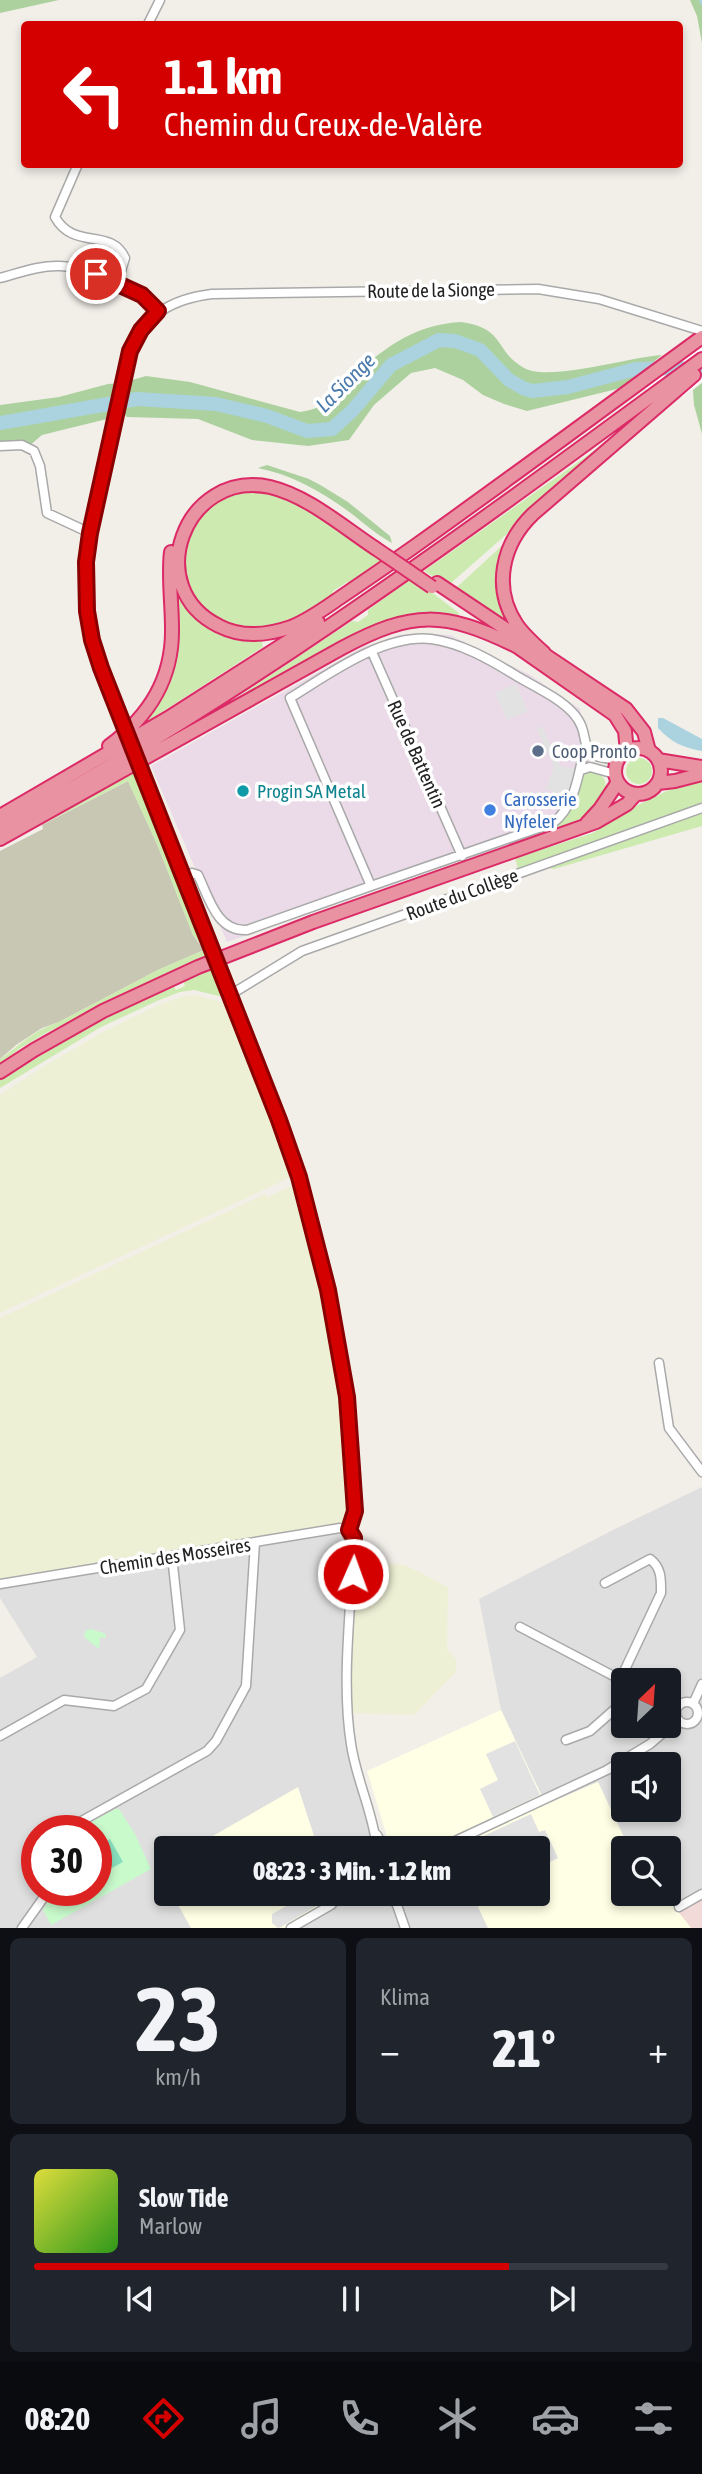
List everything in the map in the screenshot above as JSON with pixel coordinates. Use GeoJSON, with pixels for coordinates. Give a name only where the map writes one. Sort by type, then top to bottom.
{"type":"FeatureCollection","features":[{"type":"Feature","properties":{"kind":"highway"},"geometry":{"type":"LineString","coordinates":[[0,816],[178,712],[329,615],[640,387],[702,337]]}},
{"type":"Feature","properties":{"kind":"highway"},"geometry":{"type":"LineString","coordinates":[[378,546],[296,497],[273,488],[247,485],[223,492],[198,508],[182,536],[178,564],[183,587],[191,603],[205,618],[220,627],[237,633],[256,634],[308,620],[702,346]]}},
{"type":"Feature","properties":{"kind":"highway"},"geometry":{"type":"LineString","coordinates":[[0,828],[115,764],[280,660],[474,525],[702,359]]}},
{"type":"Feature","properties":{"kind":"highway"},"geometry":{"type":"LineString","coordinates":[[544,653],[516,623],[504,596],[503,565],[513,541],[529,519],[702,368]]}},
{"type":"Feature","properties":{"kind":"highway"},"geometry":{"type":"LineString","coordinates":[[68,778],[132,727],[146,712],[161,688],[172,644],[172,546],[184,517],[203,495],[218,486],[235,480],[258,478],[276,481],[319,502],[615,715],[625,731],[617,778],[600,809],[582,826]]}},
{"type":"Feature","properties":{"kind":"highway"},"geometry":{"type":"LineString","coordinates":[[434,585],[544,653],[626,709],[644,732],[661,771],[658,782],[649,792],[636,794],[622,788],[617,778]]}},
{"type":"Feature","properties":{"kind":"highway"},"geometry":{"type":"LineString","coordinates":[[0,839],[349,644],[390,625],[414,620],[448,620],[471,626],[516,646]]}},
{"type":"Feature","properties":{"kind":"highway"},"geometry":{"type":"LineString","coordinates":[[623,755],[636,749],[654,756],[702,766]]}},
{"type":"Feature","properties":{"kind":"highway"},"geometry":{"type":"LineString","coordinates":[[658,782],[702,774]]}},
{"type":"Feature","properties":{"kind":"highway"},"geometry":{"type":"LineString","coordinates":[[0,1072],[91,1017],[198,967],[313,922],[606,818],[627,804],[636,794]]}},
{"type":"Feature","properties":{"kind":"street"},"geometry":{"type":"LineString","coordinates":[[150,21],[160,0]]}},
{"type":"Feature","properties":{"kind":"street"},"geometry":{"type":"LineString","coordinates":[[76,168],[55,217],[62,230],[108,242],[121,249],[125,258],[117,284]]}},
{"type":"Feature","properties":{"kind":"street"},"geometry":{"type":"LineString","coordinates":[[0,278],[57,265],[75,267],[142,295],[158,311],[135,340],[122,383],[90,533],[86,562],[87,611],[101,668],[299,1177],[328,1290],[347,1397],[355,1516],[349,1530],[354,1544],[349,1731],[355,1766],[374,1836]]}},
{"type":"Feature","properties":{"kind":"street","name":"Route de la Sionge"},"geometry":{"type":"LineString","coordinates":[[158,311],[184,299],[212,294],[538,289],[599,299],[702,331]]}},
{"type":"Feature","properties":{"kind":"street"},"geometry":{"type":"LineString","coordinates":[[0,446],[25,446],[36,455],[47,513],[90,533]]}},
{"type":"Feature","properties":{"kind":"street"},"geometry":{"type":"LineString","coordinates":[[182,876],[192,873],[198,875],[220,919],[231,929],[247,930],[553,823],[568,807],[581,770],[585,747],[579,722],[566,706],[478,654],[448,643],[425,639],[403,642],[353,660],[290,698],[371,886]]}},
{"type":"Feature","properties":{"kind":"street","name":"Rue de Battentin"},"geometry":{"type":"LineString","coordinates":[[372,652],[462,856]]}},
{"type":"Feature","properties":{"kind":"street"},"geometry":{"type":"LineString","coordinates":[[585,747],[597,758],[623,755]]}},
{"type":"Feature","properties":{"kind":"street"},"geometry":{"type":"LineString","coordinates":[[581,770],[590,766],[617,778]]}},
{"type":"Feature","properties":{"kind":"street","name":"Route du Collège"},"geometry":{"type":"LineString","coordinates":[[230,995],[302,951],[702,808]]}},
{"type":"Feature","properties":{"kind":"street"},"geometry":{"type":"LineString","coordinates":[[659,1363],[669,1428],[702,1472]]}},
{"type":"Feature","properties":{"kind":"street","name":"Chemin des Mosseires"},"geometry":{"type":"LineString","coordinates":[[0,1584],[340,1528],[349,1530]]}},
{"type":"Feature","properties":{"kind":"street"},"geometry":{"type":"LineString","coordinates":[[93,1815],[207,1752],[216,1741],[246,1686],[255,1542]]}},
{"type":"Feature","properties":{"kind":"street"},"geometry":{"type":"LineString","coordinates":[[0,1736],[64,1700],[114,1706],[146,1689],[180,1630],[173,1556]]}},
{"type":"Feature","properties":{"kind":"street"},"geometry":{"type":"LineString","coordinates":[[605,1583],[650,1559],[657,1564],[661,1578],[661,1593],[628,1668]]}},
{"type":"Feature","properties":{"kind":"street"},"geometry":{"type":"LineString","coordinates":[[520,1628],[611,1675]]}},
{"type":"Feature","properties":{"kind":"street"},"geometry":{"type":"LineString","coordinates":[[693,1704],[702,1684]]}},
{"type":"Feature","properties":{"kind":"street"},"geometry":{"type":"LineString","coordinates":[[681,1703],[693,1704],[698,1710],[699,1720],[688,1724],[681,1721]]}},
{"type":"Feature","properties":{"kind":"street"},"geometry":{"type":"LineString","coordinates":[[566,1741],[590,1731],[611,1713]]}},
{"type":"Feature","properties":{"kind":"street"},"geometry":{"type":"LineString","coordinates":[[466,1836],[607,1770],[657,1738]]}},
{"type":"Feature","properties":{"kind":"street"},"geometry":{"type":"LineString","coordinates":[[373,1829],[377,1836]]}},
{"type":"Feature","properties":{"kind":"street"},"geometry":{"type":"LineString","coordinates":[[680,1907],[702,1895]]}},
{"type":"Feature","properties":{"kind":"street"},"geometry":{"type":"LineString","coordinates":[[22,1928],[40,1906]]}},
{"type":"Feature","properties":{"kind":"street"},"geometry":{"type":"LineString","coordinates":[[291,1928],[329,1906]]}},
{"type":"Feature","properties":{"kind":"street"},"geometry":{"type":"LineString","coordinates":[[397,1906],[405,1928]]}},
{"type":"Feature","properties":{"kind":"shaded area"},"geometry":{"type":"Polygon","coordinates":[[[399,635],[450,635],[530,675],[580,709],[598,782],[568,823],[227,942],[151,766],[363,647],[399,635]]]}},
{"type":"Feature","properties":{"kind":"shaded area"},"geometry":{"type":"Polygon","coordinates":[[[516,684],[528,711],[507,720],[495,693],[516,684]]]}},
{"type":"Feature","properties":{"kind":"shaded area"},"geometry":{"type":"Polygon","coordinates":[[[542,726],[560,766],[576,769],[563,803],[556,800],[552,791],[546,789],[554,767],[537,729],[542,726]]]}},
{"type":"Feature","properties":{"kind":"shaded area"},"geometry":{"type":"Polygon","coordinates":[[[128,781],[157,844],[193,935],[204,950],[42,1028],[0,1059],[0,851],[43,829],[42,825],[128,781]]]}},
{"type":"Feature","properties":{"kind":"shaded area"},"geometry":{"type":"Polygon","coordinates":[[[195,995],[226,1001],[292,1170],[289,1178],[0,1313],[0,1095],[103,1032],[158,1005],[195,995]]]}},
{"type":"Feature","properties":{"kind":"shaded area"},"geometry":{"type":"Polygon","coordinates":[[[295,1184],[332,1335],[341,1395],[348,1519],[336,1525],[0,1580],[0,1318],[265,1194],[268,1197],[295,1184]]]}},
{"type":"Feature","properties":{"kind":"shaded area"},"geometry":{"type":"Polygon","coordinates":[[[702,1487],[702,1897],[677,1910],[674,1906],[681,1906],[681,1836],[623,1836],[617,1822],[681,1822],[681,1752],[611,1752],[611,1810],[598,1782],[546,1804],[501,1710],[479,1599],[702,1487]]]}},
{"type":"Feature","properties":{"kind":"shaded area"},"geometry":{"type":"Polygon","coordinates":[[[340,1528],[352,1534],[349,1731],[373,1836],[154,1836],[154,1906],[478,1906],[488,1928],[0,1928],[0,1678],[37,1657],[0,1598],[0,1584],[340,1528]]]}},
{"type":"Feature","properties":{"kind":"shaded area"},"geometry":{"type":"Polygon","coordinates":[[[353,1560],[405,1565],[448,1587],[447,1649],[456,1659],[456,1672],[414,1715],[348,1713],[353,1560]]]}},
{"type":"Feature","properties":{"kind":"shaded area"},"geometry":{"type":"Polygon","coordinates":[[[501,1710],[542,1797],[453,1836],[387,1836],[367,1771],[501,1710]]]}},
{"type":"Feature","properties":{"kind":"shaded area"},"geometry":{"type":"Polygon","coordinates":[[[515,1741],[540,1795],[493,1817],[480,1789],[498,1780],[486,1754],[515,1741]]]}},
{"type":"Feature","properties":{"kind":"shaded area"},"geometry":{"type":"Polygon","coordinates":[[[598,1782],[611,1810],[611,1822],[617,1822],[623,1836],[611,1836],[611,1906],[674,1906],[691,1928],[488,1928],[478,1906],[550,1906],[550,1836],[474,1836],[598,1782]]]}},
{"type":"Feature","properties":{"kind":"shaded area"},"geometry":{"type":"Polygon","coordinates":[[[298,1787],[314,1836],[213,1836],[298,1787]]]}},
{"type":"Feature","properties":{"kind":"shaded area"},"geometry":{"type":"Polygon","coordinates":[[[531,1814],[539,1832],[545,1830],[548,1836],[483,1836],[531,1814]]]}},
{"type":"Feature","properties":{"kind":"shaded area"},"geometry":{"type":"Polygon","coordinates":[[[550,1841],[558,1858],[550,1862],[550,1841]]]}},
{"type":"Feature","properties":{"kind":"shaded area"},"geometry":{"type":"Polygon","coordinates":[[[702,1897],[702,1928],[691,1928],[677,1910],[702,1897]]]}},
{"type":"Feature","properties":{"kind":"shaded area"},"geometry":{"type":"Polygon","coordinates":[[[179,1906],[325,1906],[286,1928],[191,1928],[179,1906]]]}},
{"type":"Feature","properties":{"kind":"shaded area"},"geometry":{"type":"Polygon","coordinates":[[[286,1906],[316,1906],[278,1928],[272,1923],[272,1914],[286,1906]]]}},
{"type":"Feature","properties":{"kind":"green space"},"geometry":{"type":"Polygon","coordinates":[[[0,0],[59,0],[0,13],[0,0]]]}},
{"type":"Feature","properties":{"kind":"green space"},"geometry":{"type":"Polygon","coordinates":[[[690,0],[702,0],[702,43],[697,16],[690,0]]]}},
{"type":"Feature","properties":{"kind":"green space"},"geometry":{"type":"Polygon","coordinates":[[[461,322],[486,329],[515,361],[536,372],[570,371],[662,355],[621,388],[527,411],[483,395],[463,380],[435,368],[411,373],[374,405],[349,440],[308,446],[252,440],[198,419],[127,417],[122,412],[132,380],[146,376],[190,382],[300,412],[309,410],[325,402],[397,342],[426,328],[461,322]]]}},
{"type":"Feature","properties":{"kind":"green space"},"geometry":{"type":"Polygon","coordinates":[[[122,383],[115,417],[42,435],[28,447],[0,446],[0,405],[59,397],[122,383]]]}},
{"type":"Feature","properties":{"kind":"green space"},"geometry":{"type":"Polygon","coordinates":[[[702,383],[702,434],[693,390],[702,383]]]}},
{"type":"Feature","properties":{"kind":"green space"},"geometry":{"type":"Polygon","coordinates":[[[605,443],[607,446],[451,583],[446,584],[424,571],[605,443]]]}},
{"type":"Feature","properties":{"kind":"green space"},"geometry":{"type":"Polygon","coordinates":[[[267,465],[309,479],[348,502],[390,536],[392,543],[319,492],[284,475],[258,468],[267,465]]]}},
{"type":"Feature","properties":{"kind":"green space"},"geometry":{"type":"Polygon","coordinates":[[[245,491],[271,493],[296,503],[386,559],[351,584],[347,582],[333,591],[333,595],[315,607],[287,622],[255,629],[231,626],[211,617],[197,601],[188,582],[185,561],[188,540],[197,519],[214,502],[245,491]]]}},
{"type":"Feature","properties":{"kind":"green space"},"geometry":{"type":"Polygon","coordinates":[[[507,541],[500,564],[515,628],[456,588],[507,541]]]}},
{"type":"Feature","properties":{"kind":"green space"},"geometry":{"type":"Polygon","coordinates":[[[173,567],[200,617],[261,639],[263,647],[137,728],[165,687],[173,567]]]}},
{"type":"Feature","properties":{"kind":"green space"},"geometry":{"type":"Polygon","coordinates":[[[413,578],[459,613],[457,618],[407,617],[243,700],[241,695],[352,621],[358,622],[368,615],[368,610],[413,578]]]}},
{"type":"Feature","properties":{"kind":"green space"},"geometry":{"type":"Polygon","coordinates":[[[639,758],[648,762],[652,771],[648,780],[639,784],[630,780],[626,771],[630,762],[639,758]]]}},
{"type":"Feature","properties":{"kind":"green space"},"geometry":{"type":"Polygon","coordinates":[[[132,770],[202,941],[199,942],[193,935],[157,844],[128,781],[0,846],[0,842],[132,770]]]}},
{"type":"Feature","properties":{"kind":"green space"},"geometry":{"type":"Polygon","coordinates":[[[594,771],[605,780],[606,786],[597,805],[579,820],[551,832],[550,829],[570,806],[582,776],[594,771]]]}},
{"type":"Feature","properties":{"kind":"green space"},"geometry":{"type":"Polygon","coordinates":[[[702,780],[702,804],[518,869],[515,858],[593,833],[632,808],[677,786],[702,780]]]}},
{"type":"Feature","properties":{"kind":"green space"},"geometry":{"type":"Polygon","coordinates":[[[702,812],[702,826],[554,869],[549,868],[702,812]]]}},
{"type":"Feature","properties":{"kind":"green space"},"geometry":{"type":"Polygon","coordinates":[[[204,950],[207,957],[46,1033],[19,1049],[0,1065],[0,1059],[41,1029],[204,950]]]}},
{"type":"Feature","properties":{"kind":"green space"},"geometry":{"type":"Polygon","coordinates":[[[211,968],[217,983],[220,982],[225,995],[223,997],[194,990],[157,1001],[101,1027],[0,1088],[0,1080],[84,1029],[173,985],[176,990],[185,986],[183,981],[211,968]]]}},
{"type":"Feature","properties":{"kind":"green space"},"geometry":{"type":"Polygon","coordinates":[[[91,1629],[106,1634],[105,1638],[100,1637],[99,1649],[84,1637],[85,1631],[91,1629]]]}},
{"type":"Feature","properties":{"kind":"green space"},"geometry":{"type":"Polygon","coordinates":[[[119,1809],[135,1834],[151,1869],[112,1891],[112,1815],[104,1815],[119,1809]]]}},
{"type":"Feature","properties":{"kind":"green space"},"geometry":{"type":"Polygon","coordinates":[[[112,1843],[123,1862],[112,1868],[112,1843]]]}},
{"type":"Feature","properties":{"kind":"green space"},"geometry":{"type":"Polygon","coordinates":[[[45,1906],[85,1906],[51,1925],[43,1910],[45,1906]]]}},
{"type":"Feature","properties":{"kind":"water"},"geometry":{"type":"Polygon","coordinates":[[[658,718],[663,718],[702,739],[702,751],[673,741],[658,728],[658,718]]]}},
{"type":"Feature","properties":{"kind":"pier"},"geometry":{"type":"Polygon","coordinates":[[[702,331],[702,381],[682,397],[679,394],[633,387],[702,331]]]}},
{"type":"Feature","properties":{"kind":"waterway"},"geometry":{"type":"LineString","coordinates":[[700,0],[702,4]]}},
{"type":"Feature","properties":{"kind":"waterway","name":"La Sionge"},"geometry":{"type":"LineString","coordinates":[[0,423],[137,399],[216,404],[267,416],[307,431],[332,429],[352,411],[391,365],[439,340],[455,341],[480,350],[509,380],[533,391],[568,387],[636,369],[679,368],[702,371]]}},
{"type":"Feature","properties":{"kind":"place","name":"Coop Pronto"},"geometry":{"type":"Point","coordinates":[538,751]}},
{"type":"Feature","properties":{"kind":"place","name":"Progin SA Metal"},"geometry":{"type":"Point","coordinates":[243,791]}},
{"type":"Feature","properties":{"kind":"place","name":"Carosserie Nyfeler"},"geometry":{"type":"Point","coordinates":[490,810]}},
{"type":"Feature","properties":{"kind":"route"},"geometry":{"type":"LineString","coordinates":[[96,274],[142,295],[158,311],[141,330],[130,351],[90,533],[85,587],[92,640],[279,1120],[305,1198],[328,1290],[347,1397],[355,1511],[349,1530],[354,1538],[353,1574]]}}]}
